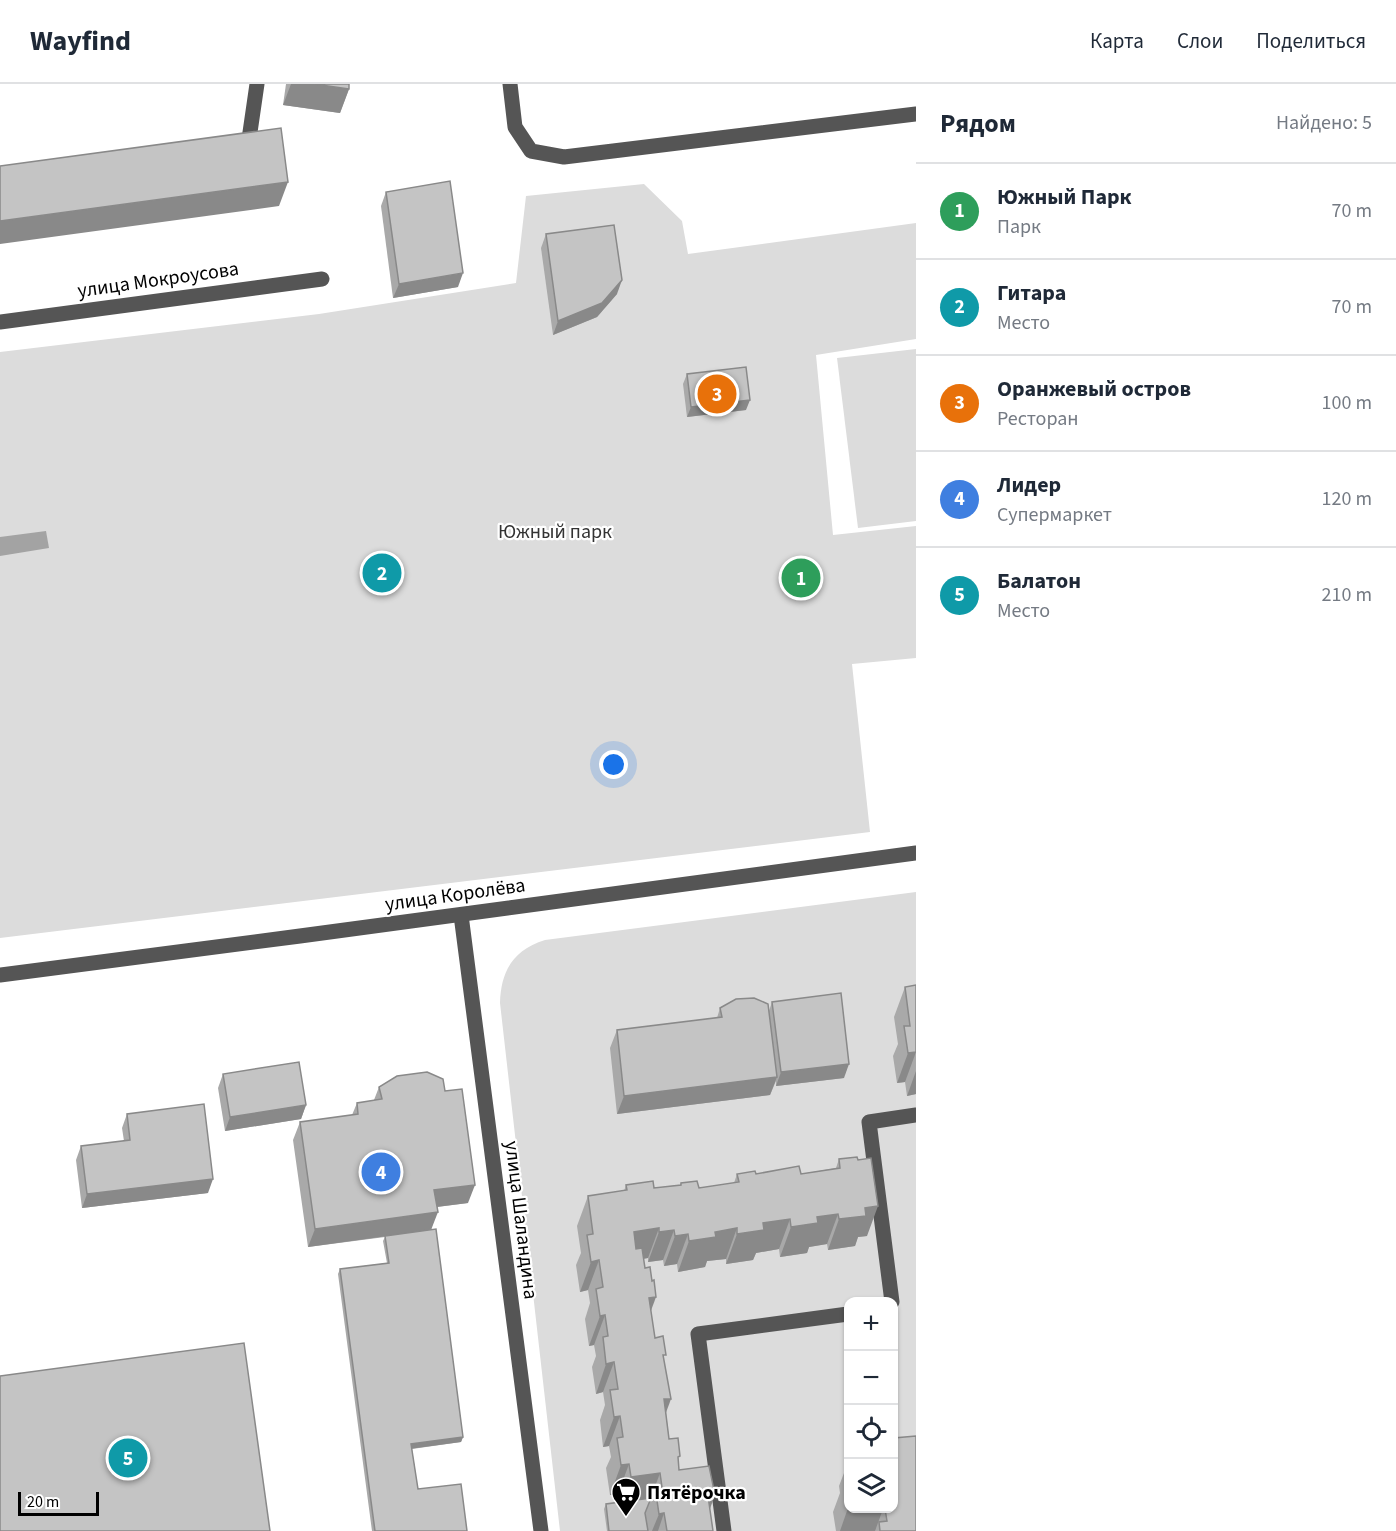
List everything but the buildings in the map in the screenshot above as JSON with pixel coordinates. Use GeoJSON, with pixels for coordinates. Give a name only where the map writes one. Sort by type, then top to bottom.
{"type":"FeatureCollection","features":[{"type":"Feature","properties":{"kind":"street"},"geometry":{"type":"LineString","coordinates":[[225,149],[248,146],[257,84]]}},
{"type":"Feature","properties":{"kind":"street"},"geometry":{"type":"LineString","coordinates":[[510,84],[515,127],[531,151],[564,156],[916,114]]}},
{"type":"Feature","properties":{"kind":"street","name":"улица Мокроусова"},"geometry":{"type":"LineString","coordinates":[[0,322],[322,279]]}},
{"type":"Feature","properties":{"kind":"street","name":"улица Королёва"},"geometry":{"type":"LineString","coordinates":[[0,975],[916,853]]}},
{"type":"Feature","properties":{"kind":"street","name":"улица Шаландина"},"geometry":{"type":"LineString","coordinates":[[461,915],[541,1531]]}},
{"type":"Feature","properties":{"kind":"street"},"geometry":{"type":"LineString","coordinates":[[891,1297],[868,1122],[916,1115]]}},
{"type":"Feature","properties":{"kind":"street"},"geometry":{"type":"LineString","coordinates":[[724,1531],[698,1334],[844,1315]]}},
{"type":"Feature","properties":{"kind":"green space","name":"Южный парк"},"geometry":{"type":"Polygon","coordinates":[[[644,184],[682,221],[688,254],[916,223],[916,339],[816,355],[833,535],[916,526],[916,658],[852,664],[870,832],[0,938],[0,352],[319,314],[516,283],[526,196],[644,184]]]}},
{"type":"Feature","properties":{"kind":"green space"},"geometry":{"type":"Polygon","coordinates":[[[916,349],[916,521],[858,528],[837,358],[916,349]]]}},
{"type":"Feature","properties":{"kind":"green space"},"geometry":{"type":"Polygon","coordinates":[[[916,892],[916,1531],[560,1531],[500,1003],[503,981],[511,963],[534,944],[545,940],[916,892]]]}},
{"type":"Feature","properties":{"kind":"shaded area"},"geometry":{"type":"Polygon","coordinates":[[[46,531],[49,548],[0,556],[0,537],[46,531]]]}},
{"type":"Feature","properties":{"kind":"place","name":"Оранжевый остров"},"geometry":{"type":"Point","coordinates":[717,394]}},
{"type":"Feature","properties":{"kind":"place","name":"Гитара"},"geometry":{"type":"Point","coordinates":[382,573]}},
{"type":"Feature","properties":{"kind":"place","name":"Южный Парк"},"geometry":{"type":"Point","coordinates":[801,578]}},
{"type":"Feature","properties":{"kind":"place","name":"Лидер"},"geometry":{"type":"Point","coordinates":[381,1172]}},
{"type":"Feature","properties":{"kind":"place","name":"Балатон"},"geometry":{"type":"Point","coordinates":[128,1458]}},
{"type":"Feature","properties":{"kind":"place","name":"Пятёрочка"},"geometry":{"type":"Point","coordinates":[626,1518]}}]}
